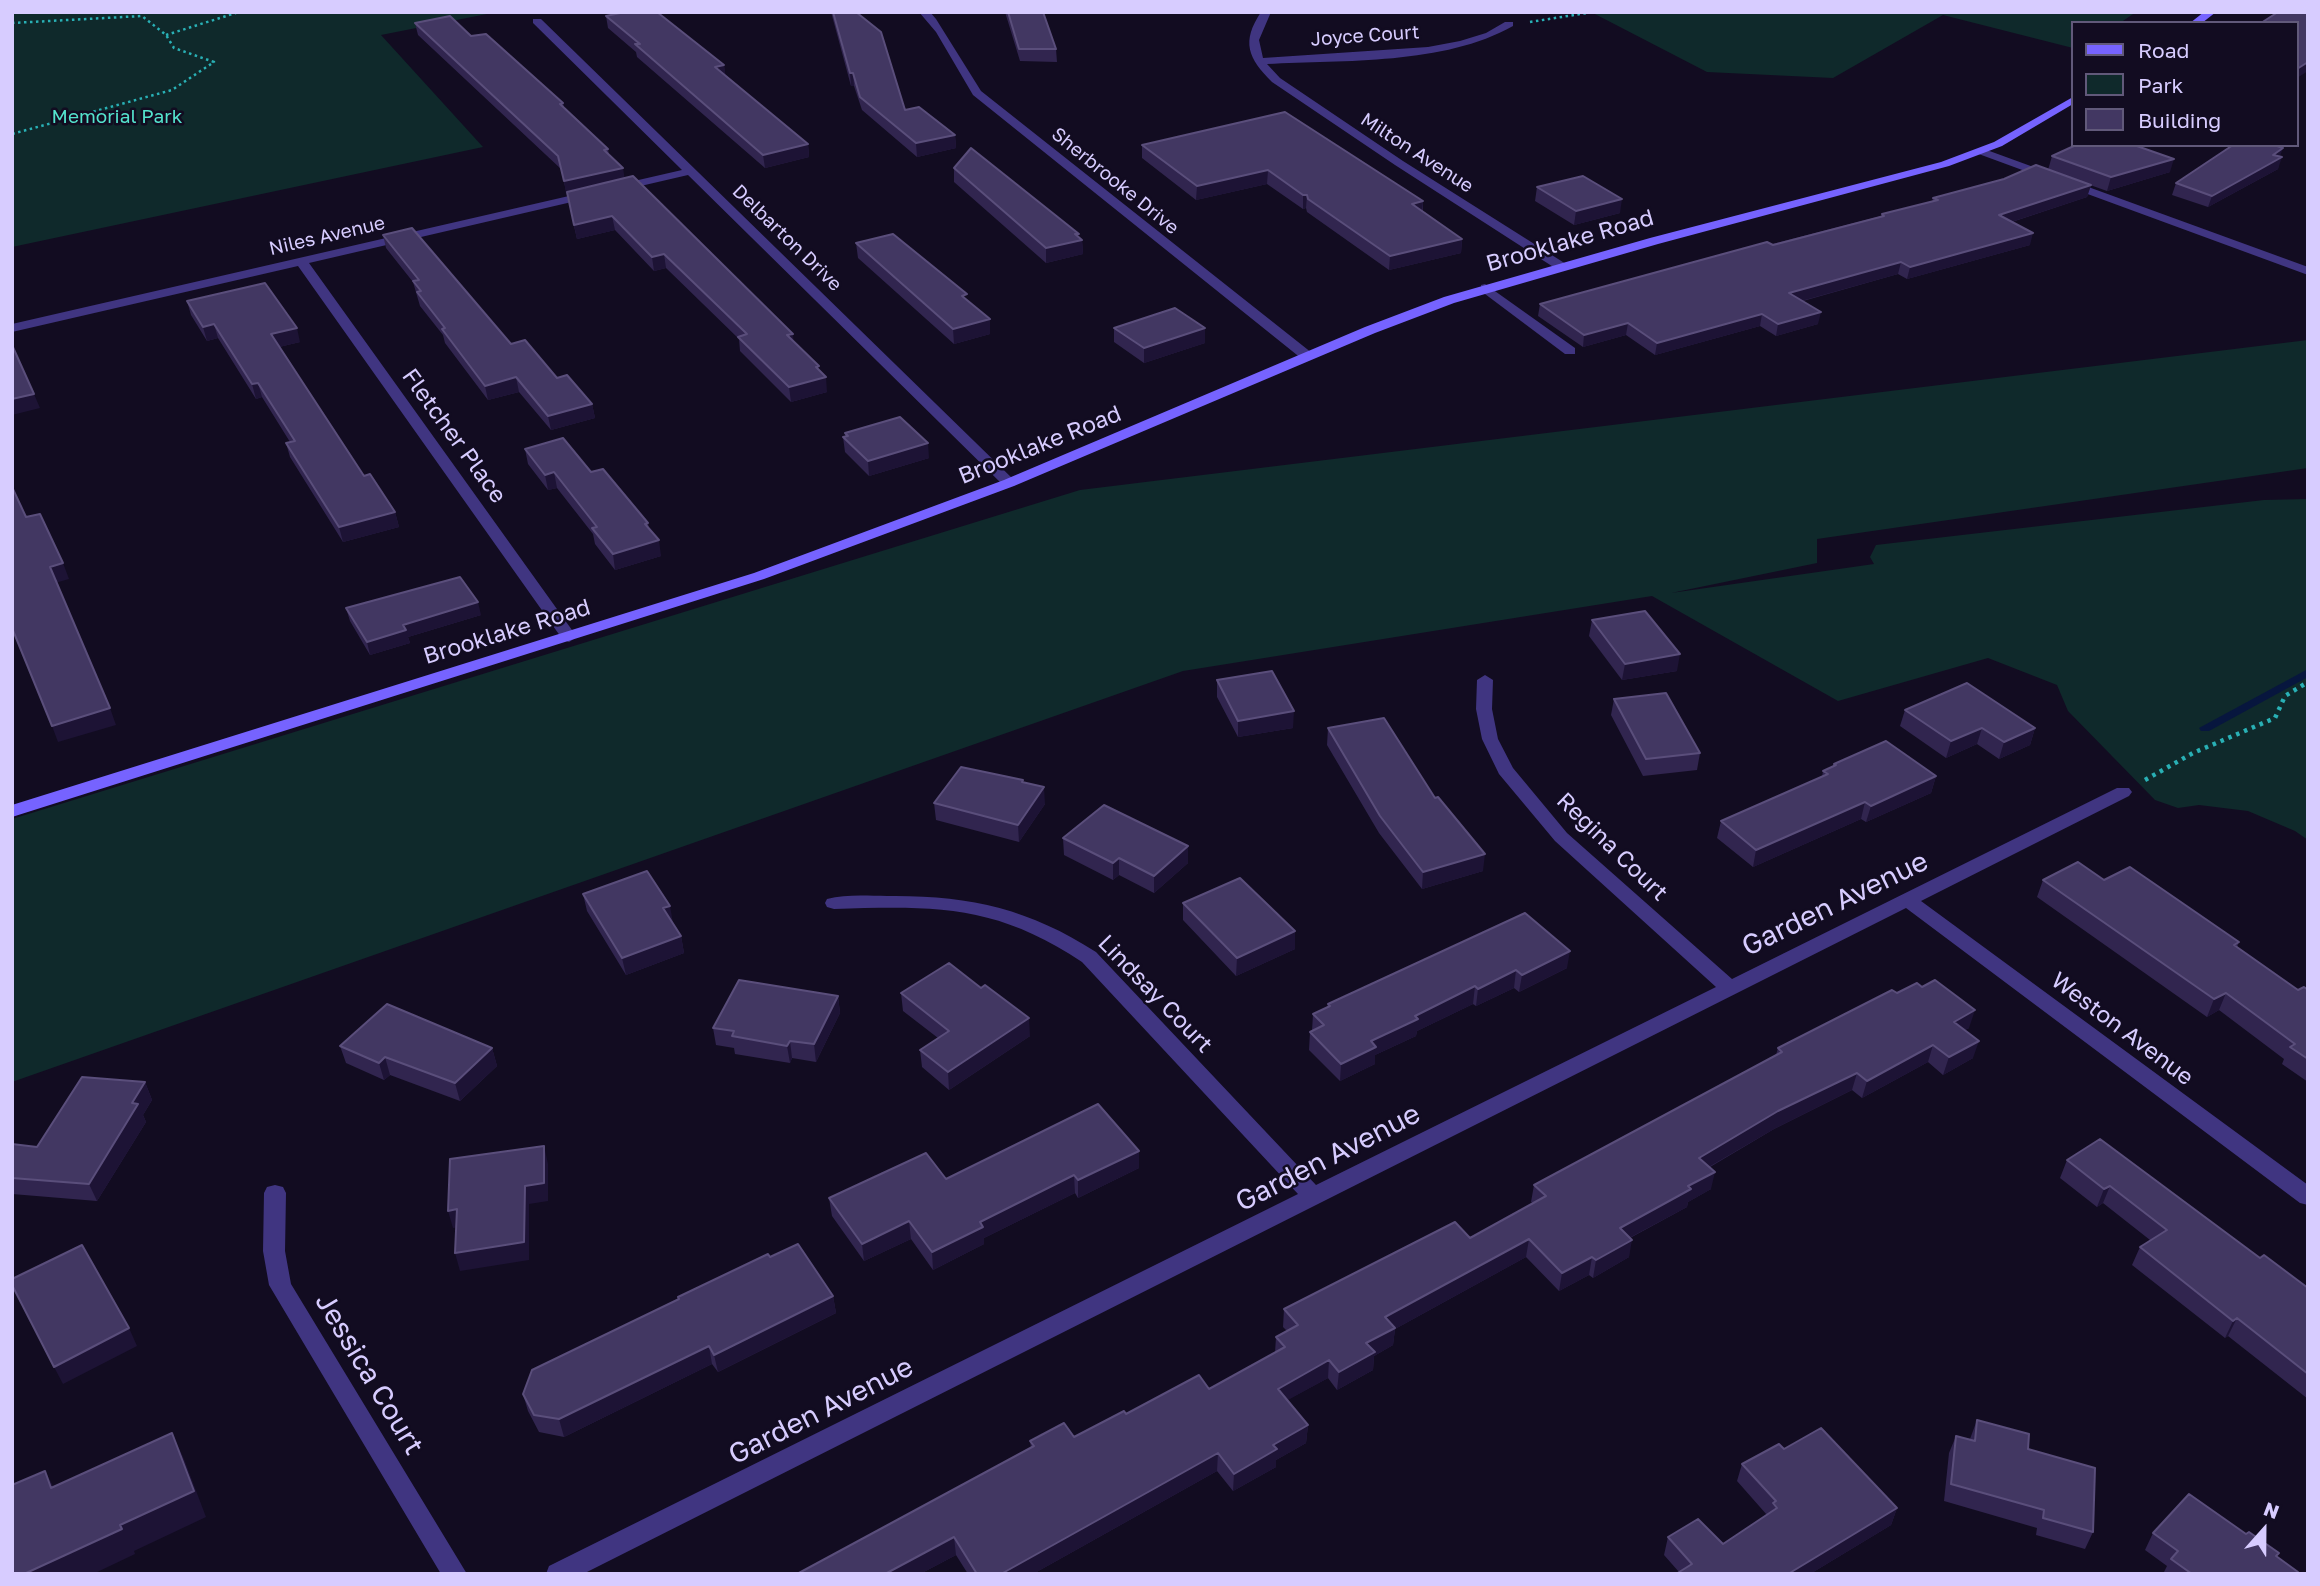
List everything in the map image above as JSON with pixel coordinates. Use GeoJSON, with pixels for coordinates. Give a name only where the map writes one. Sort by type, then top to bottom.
{"type":"FeatureCollection","features":[{"type":"Feature","properties":{"kind":"street","name":"Sherbrooke Drive"},"geometry":{"type":"LineString","coordinates":[[924,12],[944,35],[961,72],[977,93],[1307,356]]}},
{"type":"Feature","properties":{"kind":"street"},"geometry":{"type":"LineString","coordinates":[[1260,61],[1252,39],[1254,28],[1266,12]]}},
{"type":"Feature","properties":{"kind":"street","name":"Delbarton Drive"},"geometry":{"type":"LineString","coordinates":[[537,21],[1009,482]]}},
{"type":"Feature","properties":{"kind":"street","name":"Joyce Court"},"geometry":{"type":"LineString","coordinates":[[1260,61],[1435,49],[1485,38],[1499,33],[1508,24]]}},
{"type":"Feature","properties":{"kind":"street","name":"Milton Avenue"},"geometry":{"type":"LineString","coordinates":[[1260,61],[1276,80],[1399,163],[1562,267]]}},
{"type":"Feature","properties":{"kind":"street","name":"Brooklake Road"},"geometry":{"type":"LineString","coordinates":[[12,811],[569,637],[851,544],[1009,482],[1413,313],[1485,288],[1922,171],[1980,151],[2034,125],[2072,101]]}},
{"type":"Feature","properties":{"kind":"street"},"geometry":{"type":"LineString","coordinates":[[1980,151],[2308,271]]}},
{"type":"Feature","properties":{"kind":"street","name":"Niles Avenue"},"geometry":{"type":"LineString","coordinates":[[12,328],[691,171]]}},
{"type":"Feature","properties":{"kind":"street","name":"Fletcher Place"},"geometry":{"type":"LineString","coordinates":[[301,261],[569,637]]}},
{"type":"Feature","properties":{"kind":"street"},"geometry":{"type":"LineString","coordinates":[[1485,288],[1570,351]]}},
{"type":"Feature","properties":{"kind":"street","name":"Regina Court"},"geometry":{"type":"LineString","coordinates":[[1485,680],[1484,709],[1490,739],[1505,770],[1560,837],[1730,988]]}},
{"type":"Feature","properties":{"kind":"street","name":"Garden Avenue"},"geometry":{"type":"LineString","coordinates":[[558,1574],[2123,792]]}},
{"type":"Feature","properties":{"kind":"street","name":"Lindsay Court"},"geometry":{"type":"LineString","coordinates":[[834,904],[921,900],[948,902],[1000,912],[1070,942],[1089,957],[1313,1196]]}},
{"type":"Feature","properties":{"kind":"street","name":"Weston Avenue"},"geometry":{"type":"LineString","coordinates":[[1907,900],[2308,1197]]}},
{"type":"Feature","properties":{"kind":"street","name":"Jessica Court"},"geometry":{"type":"LineString","coordinates":[[275,1193],[274,1251],[280,1285],[455,1574]]}},
{"type":"Feature","properties":{"kind":"path"},"geometry":{"type":"LineString","coordinates":[[166,35],[239,12]]}},
{"type":"Feature","properties":{"kind":"path"},"geometry":{"type":"LineString","coordinates":[[1508,24],[1592,12]]}},
{"type":"Feature","properties":{"kind":"path"},"geometry":{"type":"LineString","coordinates":[[12,23],[142,16],[166,35],[174,48],[214,62],[172,90],[12,134]]}},
{"type":"Feature","properties":{"kind":"path"},"geometry":{"type":"LineString","coordinates":[[2123,792],[2193,753],[2275,718],[2285,696],[2308,682]]}},
{"type":"Feature","properties":{"kind":"green space","name":"Memorial Park"},"geometry":{"type":"Polygon","coordinates":[[[12,12],[497,12],[381,35],[483,147],[12,247],[12,12]]]}},
{"type":"Feature","properties":{"kind":"green space"},"geometry":{"type":"Polygon","coordinates":[[[1591,12],[2136,12],[2123,21],[2072,21],[2072,48],[1943,15],[1833,78],[1707,72],[1591,12]]]}},
{"type":"Feature","properties":{"kind":"green space"},"geometry":{"type":"Polygon","coordinates":[[[2308,340],[2308,468],[1817,539],[1817,563],[1671,593],[1874,564],[1870,557],[1876,545],[2264,500],[2308,499],[2308,840],[2295,831],[2248,811],[2199,805],[2178,808],[2155,800],[2068,711],[2057,685],[1988,658],[1838,701],[1652,596],[1183,671],[12,1082],[12,819],[1080,490],[2308,340]]]}},
{"type":"Feature","properties":{"kind":"building"},"geometry":{"type":"Polygon","coordinates":[[[625,12],[657,12],[724,65],[715,67],[808,144],[763,155],[606,16],[625,12]]]}},
{"type":"Feature","properties":{"kind":"building"},"geometry":{"type":"Polygon","coordinates":[[[833,12],[856,12],[881,32],[905,110],[919,107],[955,135],[916,143],[860,97],[853,73],[850,73],[833,12]]]}},
{"type":"Feature","properties":{"kind":"building"},"geometry":{"type":"Polygon","coordinates":[[[1008,12],[1043,12],[1056,49],[1019,49],[1008,12]]]}},
{"type":"Feature","properties":{"kind":"building"},"geometry":{"type":"Polygon","coordinates":[[[2278,12],[2308,12],[2308,62],[2299,68],[2299,21],[2264,21],[2278,12]]]}},
{"type":"Feature","properties":{"kind":"building"},"geometry":{"type":"Polygon","coordinates":[[[450,16],[471,36],[486,34],[563,103],[560,104],[608,149],[604,150],[623,168],[564,181],[558,156],[415,23],[450,16]]]}},
{"type":"Feature","properties":{"kind":"building"},"geometry":{"type":"Polygon","coordinates":[[[1285,112],[1423,201],[1412,204],[1462,239],[1390,256],[1268,170],[1197,186],[1142,145],[1285,112]]]}},
{"type":"Feature","properties":{"kind":"building"},"geometry":{"type":"Polygon","coordinates":[[[2072,147],[2140,147],[2174,159],[2111,177],[2052,156],[2072,147]]]}},
{"type":"Feature","properties":{"kind":"building"},"geometry":{"type":"Polygon","coordinates":[[[2230,147],[2283,148],[2273,155],[2282,157],[2212,196],[2176,183],[2230,147]]]}},
{"type":"Feature","properties":{"kind":"building"},"geometry":{"type":"Polygon","coordinates":[[[971,148],[1079,234],[1075,234],[1082,240],[1046,248],[954,168],[971,148]]]}},
{"type":"Feature","properties":{"kind":"building"},"geometry":{"type":"Polygon","coordinates":[[[2036,165],[2091,185],[1999,215],[2033,233],[1910,267],[1901,262],[1789,293],[1821,312],[1778,324],[1762,314],[1657,343],[1628,323],[1584,335],[1540,304],[1767,242],[1773,245],[1884,216],[1882,214],[2004,179],[2036,165]]]}},
{"type":"Feature","properties":{"kind":"building"},"geometry":{"type":"Polygon","coordinates":[[[633,176],[793,334],[787,335],[819,366],[816,367],[826,377],[789,387],[738,337],[747,334],[664,254],[652,257],[612,216],[574,225],[567,192],[633,176]]]}},
{"type":"Feature","properties":{"kind":"building"},"geometry":{"type":"Polygon","coordinates":[[[1583,176],[1622,199],[1576,211],[1537,187],[1583,176]]]}},
{"type":"Feature","properties":{"kind":"building"},"geometry":{"type":"Polygon","coordinates":[[[412,228],[511,344],[525,340],[557,378],[567,375],[592,404],[548,416],[516,377],[485,386],[417,292],[421,291],[413,281],[419,280],[383,235],[412,228]]]}},
{"type":"Feature","properties":{"kind":"building"},"geometry":{"type":"Polygon","coordinates":[[[893,234],[967,294],[962,296],[990,319],[953,329],[856,243],[893,234]]]}},
{"type":"Feature","properties":{"kind":"building"},"geometry":{"type":"Polygon","coordinates":[[[265,283],[297,328],[271,334],[364,476],[370,474],[395,512],[339,527],[286,443],[295,441],[258,383],[252,384],[214,324],[203,327],[187,301],[265,283]]]}},
{"type":"Feature","properties":{"kind":"building"},"geometry":{"type":"Polygon","coordinates":[[[1175,308],[1205,328],[1144,348],[1114,328],[1175,308]]]}},
{"type":"Feature","properties":{"kind":"building"},"geometry":{"type":"Polygon","coordinates":[[[12,345],[34,394],[12,399],[12,345]]]}},
{"type":"Feature","properties":{"kind":"building"},"geometry":{"type":"Polygon","coordinates":[[[900,417],[928,443],[868,461],[843,437],[848,436],[845,433],[900,417]]]}},
{"type":"Feature","properties":{"kind":"building"},"geometry":{"type":"Polygon","coordinates":[[[563,438],[591,472],[603,469],[659,540],[613,554],[592,528],[597,527],[554,472],[545,475],[525,449],[563,438]]]}},
{"type":"Feature","properties":{"kind":"building"},"geometry":{"type":"Polygon","coordinates":[[[12,487],[26,517],[40,514],[63,563],[50,567],[110,708],[52,726],[12,628],[12,487]]]}},
{"type":"Feature","properties":{"kind":"building"},"geometry":{"type":"Polygon","coordinates":[[[460,577],[478,602],[403,625],[406,630],[367,642],[346,608],[460,577]]]}},
{"type":"Feature","properties":{"kind":"building"},"geometry":{"type":"Polygon","coordinates":[[[1645,611],[1680,654],[1625,664],[1592,620],[1645,611]]]}},
{"type":"Feature","properties":{"kind":"building"},"geometry":{"type":"Polygon","coordinates":[[[1272,671],[1294,711],[1238,721],[1217,680],[1272,671]]]}},
{"type":"Feature","properties":{"kind":"building"},"geometry":{"type":"Polygon","coordinates":[[[1967,683],[2035,728],[2004,742],[1982,728],[1951,741],[1905,710],[1967,683]]]}},
{"type":"Feature","properties":{"kind":"building"},"geometry":{"type":"Polygon","coordinates":[[[1666,693],[1700,753],[1646,759],[1614,699],[1666,693]]]}},
{"type":"Feature","properties":{"kind":"building"},"geometry":{"type":"Polygon","coordinates":[[[1384,718],[1435,798],[1438,797],[1485,854],[1423,872],[1380,816],[1328,728],[1384,718]]]}},
{"type":"Feature","properties":{"kind":"building"},"geometry":{"type":"Polygon","coordinates":[[[1886,741],[1936,776],[1871,806],[1865,802],[1756,850],[1721,821],[1828,774],[1823,771],[1886,741]]]}},
{"type":"Feature","properties":{"kind":"building"},"geometry":{"type":"Polygon","coordinates":[[[961,767],[1044,787],[1018,825],[934,803],[961,767]]]}},
{"type":"Feature","properties":{"kind":"building"},"geometry":{"type":"Polygon","coordinates":[[[1104,805],[1188,846],[1154,876],[1119,858],[1113,863],[1063,838],[1104,805]]]}},
{"type":"Feature","properties":{"kind":"building"},"geometry":{"type":"Polygon","coordinates":[[[2078,862],[2104,880],[2130,867],[2239,942],[2234,945],[2298,990],[2304,987],[2308,990],[2308,1059],[2290,1047],[2295,1044],[2226,993],[2214,999],[2043,880],[2078,862]]]}},
{"type":"Feature","properties":{"kind":"building"},"geometry":{"type":"Polygon","coordinates":[[[647,871],[670,906],[663,908],[681,936],[622,958],[583,894],[647,871]]]}},
{"type":"Feature","properties":{"kind":"building"},"geometry":{"type":"Polygon","coordinates":[[[1240,878],[1295,931],[1237,958],[1183,903],[1240,878]]]}},
{"type":"Feature","properties":{"kind":"building"},"geometry":{"type":"Polygon","coordinates":[[[1525,913],[1570,951],[1522,975],[1516,970],[1478,989],[1475,986],[1415,1016],[1418,1019],[1371,1041],[1376,1047],[1341,1064],[1310,1032],[1324,1025],[1313,1014],[1330,1006],[1328,1004],[1525,913]]]}},
{"type":"Feature","properties":{"kind":"building"},"geometry":{"type":"Polygon","coordinates":[[[949,963],[981,988],[985,985],[1029,1018],[948,1072],[920,1050],[949,1031],[901,993],[949,963]]]}},
{"type":"Feature","properties":{"kind":"building"},"geometry":{"type":"Polygon","coordinates":[[[739,980],[838,996],[814,1044],[790,1041],[787,1046],[732,1036],[734,1031],[713,1028],[739,980]]]}},
{"type":"Feature","properties":{"kind":"building"},"geometry":{"type":"Polygon","coordinates":[[[1935,980],[1975,1010],[1954,1022],[1979,1041],[1949,1057],[1933,1045],[1867,1081],[1857,1073],[1778,1111],[1699,1158],[1715,1172],[1688,1186],[1691,1189],[1620,1228],[1632,1240],[1596,1260],[1592,1257],[1562,1273],[1529,1239],[1385,1317],[1395,1328],[1366,1343],[1375,1352],[1339,1372],[1329,1360],[1278,1389],[1308,1425],[1273,1445],[1277,1449],[1234,1474],[1218,1453],[1001,1574],[977,1574],[954,1537],[885,1574],[797,1574],[1034,1446],[1030,1441],[1064,1423],[1074,1437],[1124,1411],[1126,1414],[1199,1375],[1209,1389],[1285,1347],[1276,1337],[1298,1325],[1284,1309],[1455,1222],[1470,1238],[1546,1196],[1534,1185],[1782,1052],[1778,1048],[1892,990],[1897,993],[1917,983],[1922,987],[1935,980]]]}},
{"type":"Feature","properties":{"kind":"building"},"geometry":{"type":"Polygon","coordinates":[[[387,1004],[492,1048],[455,1083],[385,1057],[379,1063],[340,1046],[387,1004]]]}},
{"type":"Feature","properties":{"kind":"building"},"geometry":{"type":"Polygon","coordinates":[[[82,1077],[145,1082],[132,1103],[138,1104],[89,1184],[12,1178],[12,1144],[37,1147],[82,1077]]]}},
{"type":"Feature","properties":{"kind":"building"},"geometry":{"type":"Polygon","coordinates":[[[1098,1104],[1139,1151],[1078,1180],[1074,1175],[980,1222],[983,1227],[932,1252],[909,1221],[862,1244],[829,1198],[926,1153],[946,1179],[1098,1104]]]}},
{"type":"Feature","properties":{"kind":"building"},"geometry":{"type":"Polygon","coordinates":[[[2100,1139],[2260,1258],[2264,1255],[2308,1288],[2308,1374],[2237,1318],[2233,1321],[2140,1247],[2167,1230],[2110,1186],[2104,1189],[2067,1160],[2100,1139]]]}},
{"type":"Feature","properties":{"kind":"building"},"geometry":{"type":"Polygon","coordinates":[[[544,1146],[544,1183],[525,1186],[524,1242],[455,1253],[457,1209],[448,1211],[450,1159],[544,1146]]]}},
{"type":"Feature","properties":{"kind":"building"},"geometry":{"type":"Polygon","coordinates":[[[798,1244],[833,1296],[714,1355],[709,1346],[559,1419],[534,1415],[523,1394],[532,1370],[768,1254],[770,1257],[798,1244]]]}},
{"type":"Feature","properties":{"kind":"building"},"geometry":{"type":"Polygon","coordinates":[[[82,1245],[129,1328],[54,1367],[12,1285],[12,1279],[82,1245]]]}},
{"type":"Feature","properties":{"kind":"building"},"geometry":{"type":"Polygon","coordinates":[[[1977,1420],[2029,1434],[2028,1449],[2095,1468],[2093,1532],[2043,1518],[2044,1510],[1951,1484],[1956,1436],[1975,1441],[1977,1420]]]}},
{"type":"Feature","properties":{"kind":"building"},"geometry":{"type":"Polygon","coordinates":[[[1821,1428],[1897,1508],[1788,1574],[1676,1574],[1692,1564],[1668,1537],[1698,1519],[1723,1544],[1777,1508],[1773,1503],[1776,1501],[1742,1464],[1779,1444],[1784,1449],[1821,1428]]]}},
{"type":"Feature","properties":{"kind":"building"},"geometry":{"type":"Polygon","coordinates":[[[172,1433],[194,1491],[120,1525],[122,1529],[24,1574],[12,1574],[12,1485],[45,1471],[51,1488],[172,1433]]]}},
{"type":"Feature","properties":{"kind":"building"},"geometry":{"type":"Polygon","coordinates":[[[2189,1494],[2246,1534],[2249,1532],[2279,1553],[2276,1556],[2298,1572],[2192,1574],[2171,1559],[2178,1551],[2153,1533],[2189,1494]]]}},
{"type":"Feature","properties":{"kind":"waterway"},"geometry":{"type":"LineString","coordinates":[[2205,728],[2308,672]]}}]}
